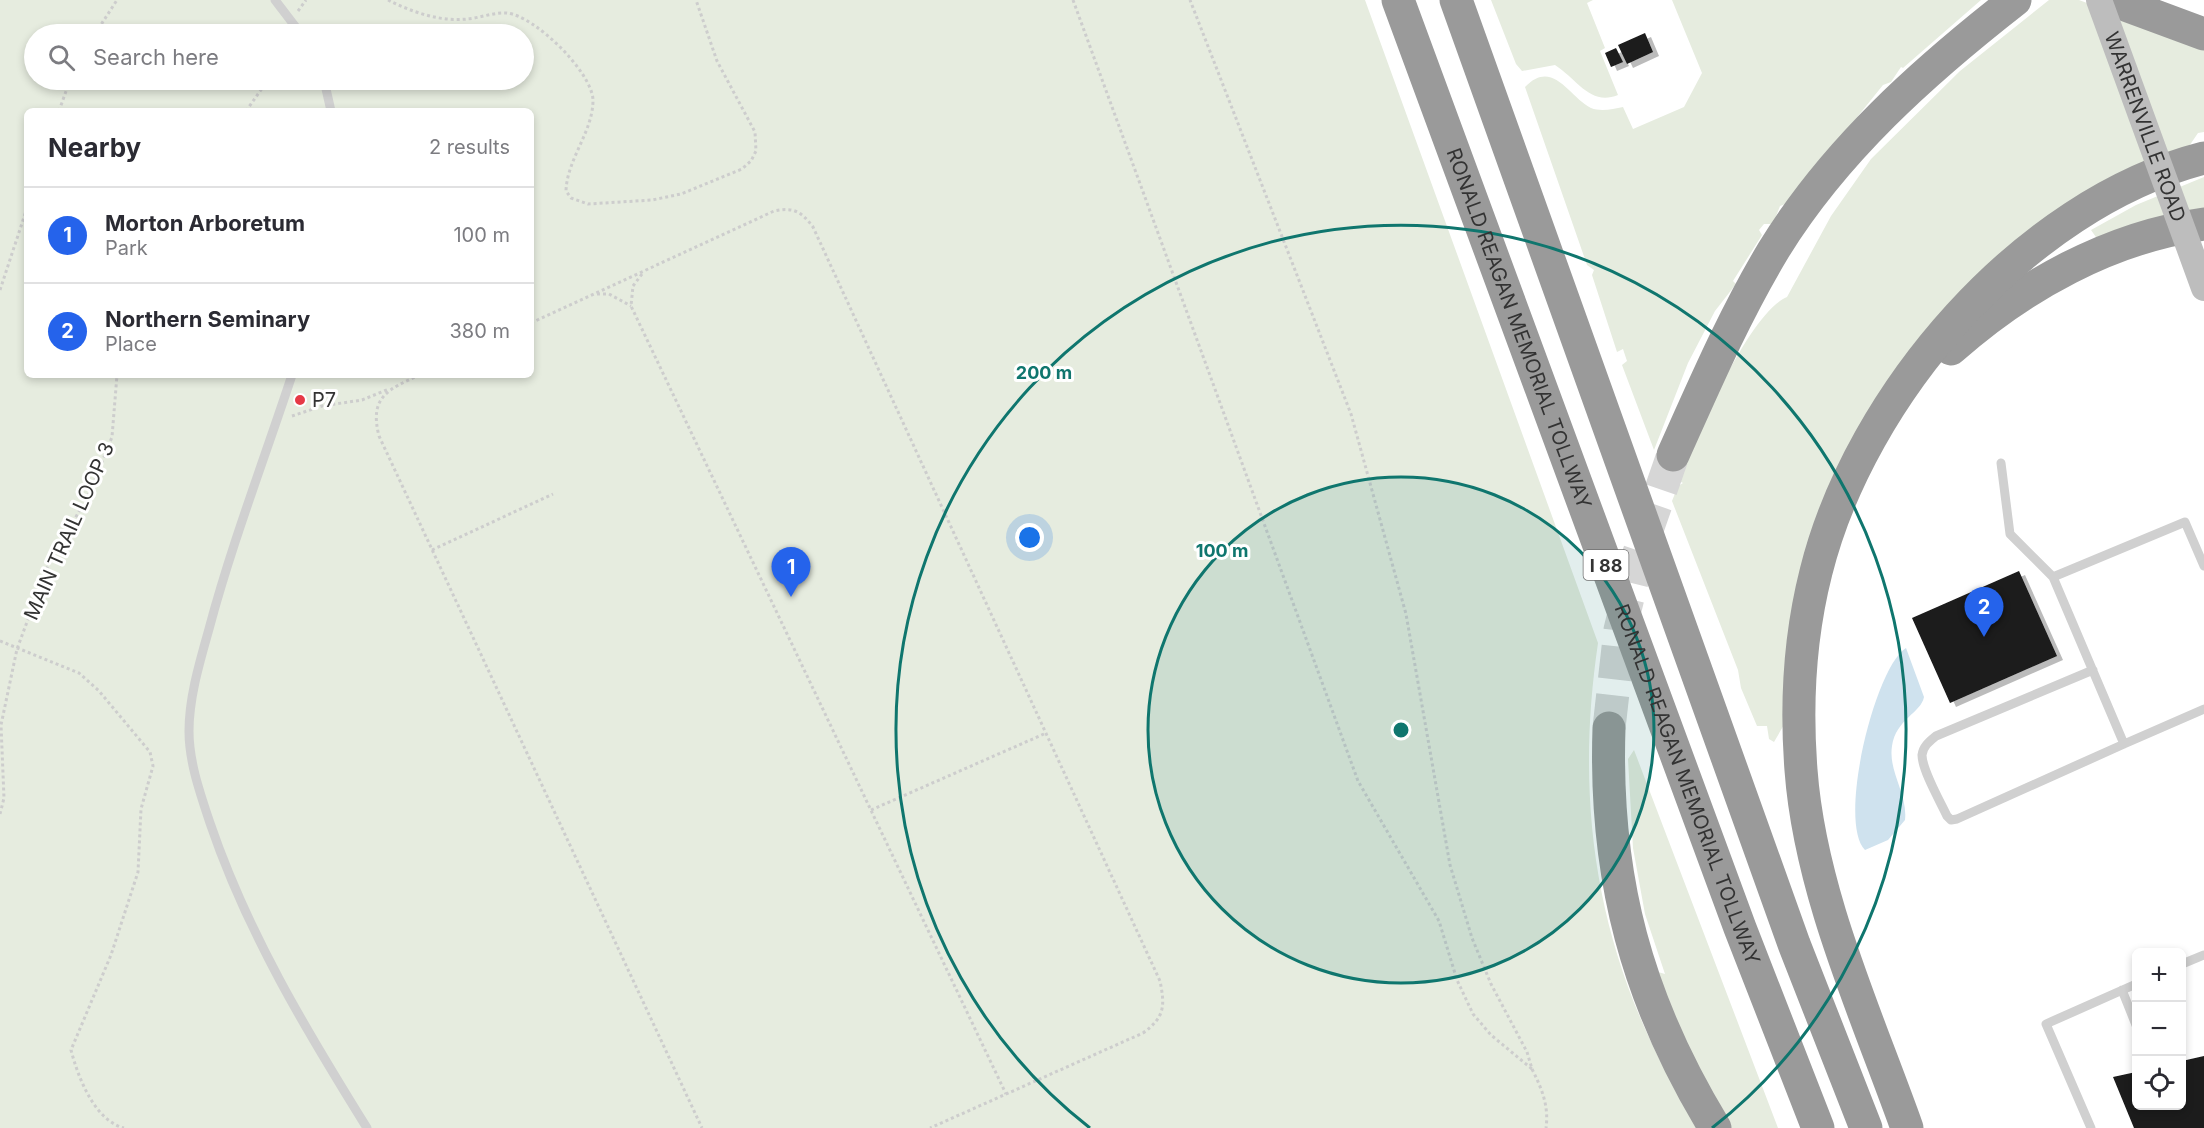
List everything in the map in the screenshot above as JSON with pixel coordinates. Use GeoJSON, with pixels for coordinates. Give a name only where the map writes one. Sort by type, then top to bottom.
{"type":"FeatureCollection","features":[{"type":"Feature","properties":{"kind":"highway","name":"RONALD REAGAN MEMORIAL TOLLWAY"},"geometry":{"type":"LineString","coordinates":[[1398,0],[1740,928],[1818,1128]]}},
{"type":"Feature","properties":{"kind":"highway","name":"I 88"},"geometry":{"type":"LineString","coordinates":[[1456,0],[1794,944],[1866,1128]]}},
{"type":"Feature","properties":{"kind":"highway"},"geometry":{"type":"LineString","coordinates":[[1673,455],[1735,320],[1773,251],[1818,186],[1843,156],[1921,80],[2015,0]]}},
{"type":"Feature","properties":{"kind":"highway"},"geometry":{"type":"LineString","coordinates":[[2112,0],[2204,34]]}},
{"type":"Feature","properties":{"kind":"highway"},"geometry":{"type":"LineString","coordinates":[[1907,1128],[1829,909],[1810,840],[1801,770],[1799,708],[1804,642],[1816,572],[1839,505],[1863,451],[1897,398],[1963,310],[2017,260],[2064,224],[2121,190],[2181,164],[2204,158]]}},
{"type":"Feature","properties":{"kind":"highway"},"geometry":{"type":"LineString","coordinates":[[1897,398],[1971,331],[2010,302],[2049,278],[2087,259],[2135,240],[2177,228],[2204,224]]}},
{"type":"Feature","properties":{"kind":"highway"},"geometry":{"type":"LineString","coordinates":[[1609,728],[1610,817],[1622,907],[1635,958],[1675,1057],[1715,1128]]}},
{"type":"Feature","properties":{"kind":"main road","name":"WARRENVILLE ROAD"},"geometry":{"type":"LineString","coordinates":[[2100,0],[2204,288]]}},
{"type":"Feature","properties":{"kind":"lane"},"geometry":{"type":"LineString","coordinates":[[275,0],[293,24]]}},
{"type":"Feature","properties":{"kind":"lane"},"geometry":{"type":"LineString","coordinates":[[326,90],[329,108]]}},
{"type":"Feature","properties":{"kind":"lane"},"geometry":{"type":"LineString","coordinates":[[291,378],[223,579],[204,649],[189,729],[190,755],[220,850],[263,949],[298,1015],[367,1128]]}},
{"type":"Feature","properties":{"kind":"lane"},"geometry":{"type":"LineString","coordinates":[[2001,463],[2010,534],[2053,577],[2124,744]]}},
{"type":"Feature","properties":{"kind":"lane"},"geometry":{"type":"LineString","coordinates":[[2053,577],[2185,522],[2204,566]]}},
{"type":"Feature","properties":{"kind":"lane"},"geometry":{"type":"LineString","coordinates":[[2093,670],[1936,736],[1925,747],[1922,756],[1947,816],[1957,819],[2204,709]]}},
{"type":"Feature","properties":{"kind":"lane"},"geometry":{"type":"LineString","coordinates":[[2186,962],[2204,955]]}},
{"type":"Feature","properties":{"kind":"lane"},"geometry":{"type":"LineString","coordinates":[[2091,1128],[2046,1024],[2132,986]]}},
{"type":"Feature","properties":{"kind":"lane"},"geometry":{"type":"LineString","coordinates":[[2122,990],[2132,1015]]}},
{"type":"Feature","properties":{"kind":"path"},"geometry":{"type":"LineString","coordinates":[[101,24],[117,0]]}},
{"type":"Feature","properties":{"kind":"path"},"geometry":{"type":"LineString","coordinates":[[388,0],[404,8],[446,19],[507,13],[528,20],[532,24]]}},
{"type":"Feature","properties":{"kind":"path"},"geometry":{"type":"LineString","coordinates":[[534,26],[585,74],[593,97],[590,121],[570,171],[566,191],[571,198],[588,204],[667,198],[742,169],[756,151],[755,132],[717,61],[696,0]]}},
{"type":"Feature","properties":{"kind":"path"},"geometry":{"type":"LineString","coordinates":[[1073,0],[1358,781],[1439,921],[1457,980],[1473,1014],[1491,1035],[1532,1069]]}},
{"type":"Feature","properties":{"kind":"path"},"geometry":{"type":"LineString","coordinates":[[1190,0],[1351,414],[1406,614],[1450,865],[1472,938],[1491,984],[1527,1052],[1532,1069],[1543,1090],[1548,1115],[1546,1128]]}},
{"type":"Feature","properties":{"kind":"path"},"geometry":{"type":"LineString","coordinates":[[60,108],[66,90]]}},
{"type":"Feature","properties":{"kind":"path"},"geometry":{"type":"LineString","coordinates":[[248,108],[261,90]]}},
{"type":"Feature","properties":{"kind":"path"},"geometry":{"type":"LineString","coordinates":[[534,323],[774,211],[787,209],[804,214],[813,227],[1044,734],[1160,981],[1163,997],[1162,1011],[1156,1024],[1143,1033],[930,1128]]}},
{"type":"Feature","properties":{"kind":"path"},"geometry":{"type":"LineString","coordinates":[[0,290],[24,217]]}},
{"type":"Feature","properties":{"kind":"path"},"geometry":{"type":"LineString","coordinates":[[644,271],[633,286],[631,306],[1006,1094]]}},
{"type":"Feature","properties":{"kind":"path"},"geometry":{"type":"LineString","coordinates":[[596,294],[609,294],[631,306]]}},
{"type":"Feature","properties":{"kind":"path","name":"MAIN TRAIL LOOP 3"},"geometry":{"type":"LineString","coordinates":[[0,814],[4,798],[1,725],[17,649],[47,568],[90,492],[112,436],[117,378]]}},
{"type":"Feature","properties":{"kind":"path"},"geometry":{"type":"LineString","coordinates":[[275,426],[298,412],[362,400],[414,378]]}},
{"type":"Feature","properties":{"kind":"path"},"geometry":{"type":"LineString","coordinates":[[394,387],[381,397],[375,422],[379,436],[702,1128]]}},
{"type":"Feature","properties":{"kind":"path"},"geometry":{"type":"LineString","coordinates":[[432,550],[553,495]]}},
{"type":"Feature","properties":{"kind":"path"},"geometry":{"type":"LineString","coordinates":[[0,641],[79,673],[99,691],[150,752],[153,766],[141,809],[138,872],[111,955],[71,1050],[82,1082],[100,1113],[116,1126],[124,1128]]}},
{"type":"Feature","properties":{"kind":"path"},"geometry":{"type":"LineString","coordinates":[[871,810],[1044,734]]}},
{"type":"Feature","properties":{"kind":"shaded area"},"geometry":{"type":"Polygon","coordinates":[[[0,0],[1365,0],[1598,643],[1589,753],[1590,807],[1596,860],[1606,912],[1620,964],[1639,1015],[1667,1074],[1701,1128],[0,1128],[0,0]]]}},
{"type":"Feature","properties":{"kind":"shaded area"},"geometry":{"type":"Polygon","coordinates":[[[1491,0],[1593,0],[1587,3],[1605,48],[1600,51],[1618,95],[1600,97],[1592,94],[1555,65],[1522,71],[1516,64],[1491,0]]]}},
{"type":"Feature","properties":{"kind":"shaded area"},"geometry":{"type":"Polygon","coordinates":[[[1672,0],[1981,0],[1903,68],[1901,67],[1891,82],[1883,85],[1788,203],[1780,206],[1773,224],[1764,224],[1759,230],[1762,235],[1733,281],[1736,284],[1715,311],[1688,363],[1654,450],[1622,365],[1627,361],[1623,349],[1617,352],[1592,275],[1594,270],[1587,265],[1525,87],[1535,79],[1544,76],[1552,78],[1591,108],[1603,110],[1623,107],[1633,129],[1684,107],[1702,73],[1672,0]]]}},
{"type":"Feature","properties":{"kind":"shaded area"},"geometry":{"type":"Polygon","coordinates":[[[2049,0],[2079,0],[2204,47],[2204,132],[2198,133],[2181,158],[2119,176],[1873,419],[1785,723],[1774,742],[1769,739],[1767,726],[1757,726],[1741,688],[1738,670],[1672,501],[1678,486],[1683,483],[1679,481],[1710,409],[1740,352],[1772,308],[1787,297],[1831,216],[1871,159],[1960,71],[2049,0]]]}},
{"type":"Feature","properties":{"kind":"shaded area"},"geometry":{"type":"Polygon","coordinates":[[[2204,177],[2204,210],[2098,240],[2091,230],[2136,205],[2204,177]]]}},
{"type":"Feature","properties":{"kind":"shaded area"},"geometry":{"type":"Polygon","coordinates":[[[1634,750],[1778,1128],[1731,1128],[1683,1054],[1658,972],[1665,974],[1645,914],[1633,848],[1628,759],[1634,750]]]}},
{"type":"Feature","properties":{"kind":"water"},"geometry":{"type":"Polygon","coordinates":[[[1906,648],[1924,697],[1918,708],[1898,729],[1892,746],[1893,765],[1904,801],[1905,820],[1888,840],[1865,850],[1857,834],[1855,809],[1863,746],[1883,684],[1894,661],[1906,648]]]}},
{"type":"Feature","properties":{"kind":"building"},"geometry":{"type":"Polygon","coordinates":[[[1645,33],[1653,52],[1627,64],[1618,45],[1645,33]]]}},
{"type":"Feature","properties":{"kind":"building"},"geometry":{"type":"Polygon","coordinates":[[[1616,48],[1623,62],[1611,67],[1605,53],[1616,48]]]}},
{"type":"Feature","properties":{"kind":"building"},"geometry":{"type":"Polygon","coordinates":[[[2019,571],[2057,656],[1950,703],[1912,618],[2019,571]]]}},
{"type":"Feature","properties":{"kind":"building"},"geometry":{"type":"Polygon","coordinates":[[[2204,1056],[2204,1128],[2134,1128],[2113,1077],[2132,1073],[2132,1110],[2186,1110],[2186,1060],[2204,1056]]]}},
{"type":"Feature","properties":{"kind":"tunnel"},"geometry":{"type":"LineString","coordinates":[[1609,728],[1620,630],[1639,553],[1673,455]]}},
{"type":"Feature","properties":{"kind":"place","name":"P7"},"geometry":{"type":"Point","coordinates":[300,400]}},
{"type":"Feature","properties":{"kind":"place","name":"Morton Arboretum"},"geometry":{"type":"Point","coordinates":[791,597]}},
{"type":"Feature","properties":{"kind":"place","name":"Northern Seminary"},"geometry":{"type":"Point","coordinates":[1984,637]}}]}
